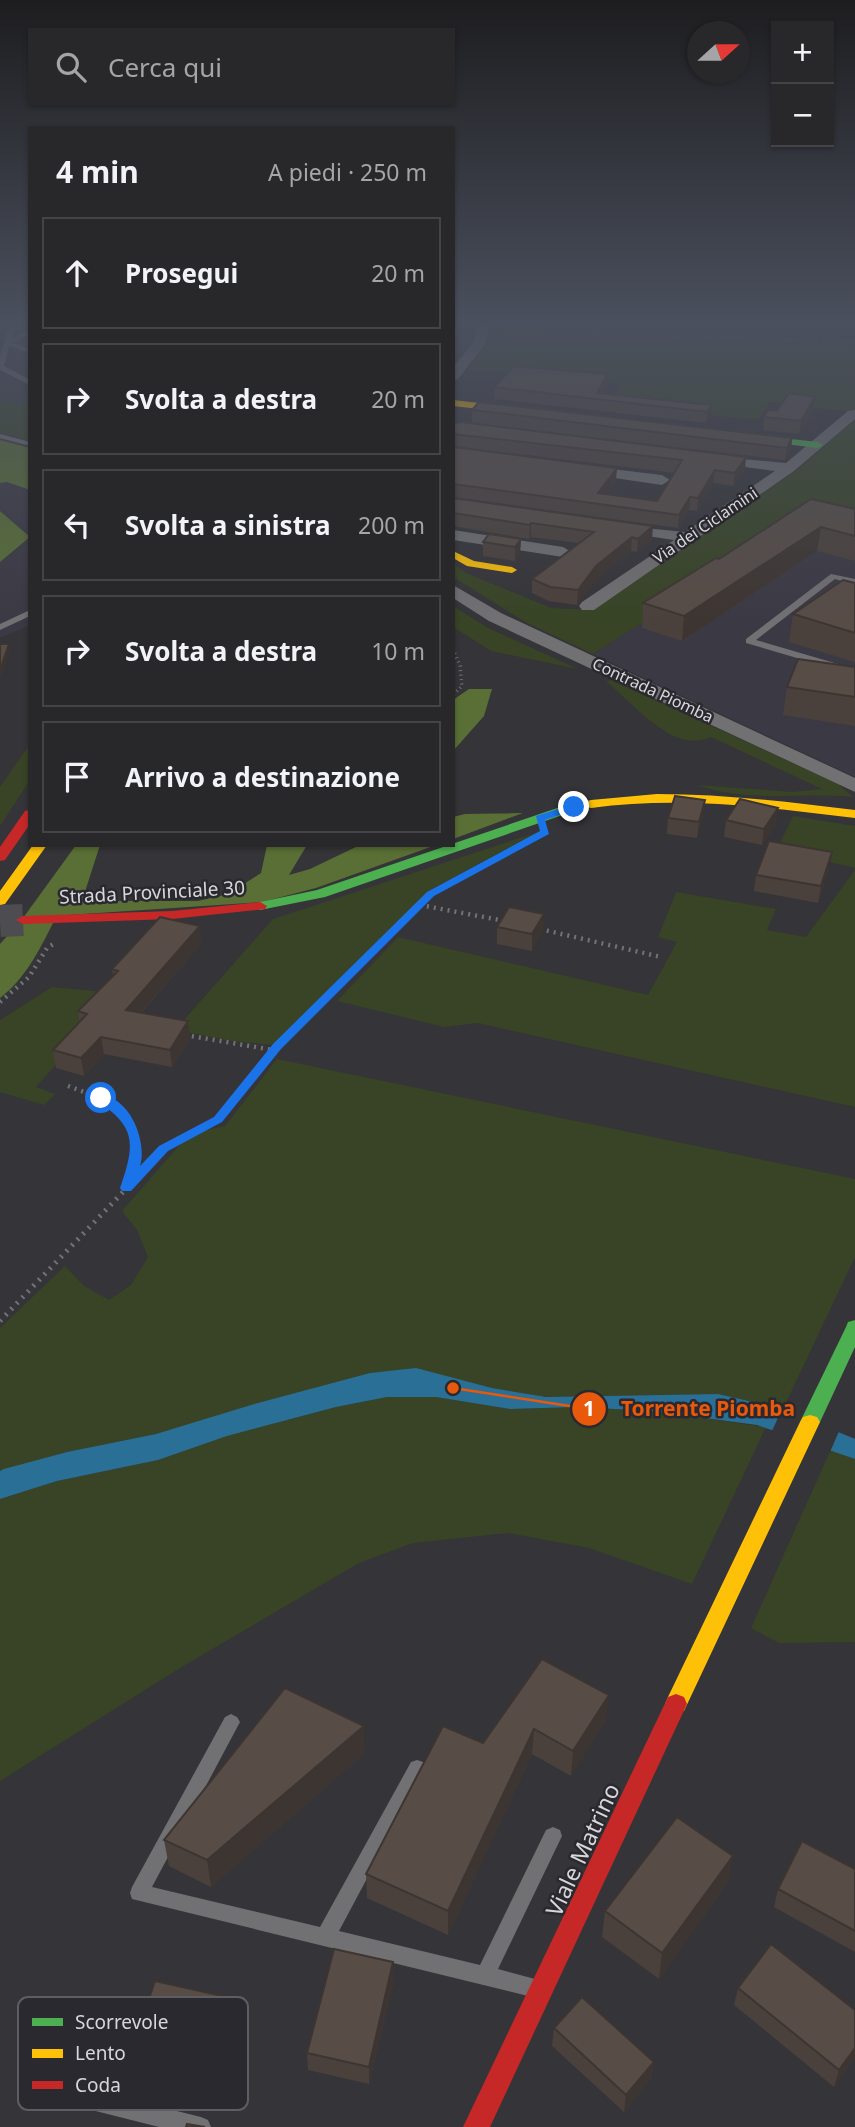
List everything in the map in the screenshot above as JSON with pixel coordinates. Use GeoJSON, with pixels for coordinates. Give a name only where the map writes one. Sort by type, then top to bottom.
{"type":"FeatureCollection","features":[{"type":"Feature","properties":{"kind":"main road"},"geometry":{"type":"LineString","coordinates":[[723,434],[818,446]]}},
{"type":"Feature","properties":{"kind":"main road"},"geometry":{"type":"LineString","coordinates":[[455,555],[471,564],[512,570]]}},
{"type":"Feature","properties":{"kind":"main road","name":"Strada Provinciale 30"},"geometry":{"type":"LineString","coordinates":[[23,920],[164,920],[266,906],[320,894],[551,814],[613,799],[699,796],[855,814]]}},
{"type":"Feature","properties":{"kind":"main road"},"geometry":{"type":"LineString","coordinates":[[0,857],[28,817]]}},
{"type":"Feature","properties":{"kind":"main road"},"geometry":{"type":"LineString","coordinates":[[0,901],[39,847]]}},
{"type":"Feature","properties":{"kind":"main road","name":"Viale Matrino"},"geometry":{"type":"LineString","coordinates":[[476,2127],[855,1328]]}},
{"type":"Feature","properties":{"kind":"street","name":"Via dei Ciclamini"},"geometry":{"type":"LineString","coordinates":[[588,606],[789,468],[844,422]]}},
{"type":"Feature","properties":{"kind":"street"},"geometry":{"type":"LineString","coordinates":[[696,457],[789,468]]}},
{"type":"Feature","properties":{"kind":"street"},"geometry":{"type":"LineString","coordinates":[[565,467],[662,480]]}},
{"type":"Feature","properties":{"kind":"street"},"geometry":{"type":"LineString","coordinates":[[607,526],[687,537]]}},
{"type":"Feature","properties":{"kind":"street"},"geometry":{"type":"LineString","coordinates":[[455,535],[563,552]]}},
{"type":"Feature","properties":{"kind":"street","name":"Contrada Piomba"},"geometry":{"type":"LineString","coordinates":[[455,591],[495,617],[855,786]]}},
{"type":"Feature","properties":{"kind":"lane"},"geometry":{"type":"LineString","coordinates":[[0,436],[28,443]]}},
{"type":"Feature","properties":{"kind":"lane"},"geometry":{"type":"LineString","coordinates":[[855,582],[834,576],[750,641],[855,672]]}},
{"type":"Feature","properties":{"kind":"lane"},"geometry":{"type":"LineString","coordinates":[[0,627],[28,614]]}},
{"type":"Feature","properties":{"kind":"lane"},"geometry":{"type":"LineString","coordinates":[[231,1722],[139,1893],[542,1989]]}},
{"type":"Feature","properties":{"kind":"lane"},"geometry":{"type":"LineString","coordinates":[[325,1937],[417,1768]]}},
{"type":"Feature","properties":{"kind":"lane"},"geometry":{"type":"LineString","coordinates":[[485,1975],[554,1836]]}},
{"type":"Feature","properties":{"kind":"lane"},"geometry":{"type":"LineString","coordinates":[[133,2110],[201,2127]]}},
{"type":"Feature","properties":{"kind":"path"},"geometry":{"type":"LineString","coordinates":[[455,654],[460,666],[462,686],[455,693]]}},
{"type":"Feature","properties":{"kind":"path"},"geometry":{"type":"LineString","coordinates":[[0,1321],[164,1149],[218,1119],[274,1050],[430,894],[488,863]]}},
{"type":"Feature","properties":{"kind":"path"},"geometry":{"type":"LineString","coordinates":[[419,905],[513,923]]}},
{"type":"Feature","properties":{"kind":"path"},"geometry":{"type":"LineString","coordinates":[[0,1002],[29,977],[47,948],[87,919]]}},
{"type":"Feature","properties":{"kind":"path"},"geometry":{"type":"LineString","coordinates":[[527,926],[661,957]]}},
{"type":"Feature","properties":{"kind":"path"},"geometry":{"type":"LineString","coordinates":[[176,1034],[274,1050]]}},
{"type":"Feature","properties":{"kind":"path"},"geometry":{"type":"LineString","coordinates":[[68,1086],[101,1098],[125,1114],[135,1136],[136,1159],[127,1188]]}},
{"type":"Feature","properties":{"kind":"shaded area"},"geometry":{"type":"Polygon","coordinates":[[[0,422],[28,422],[28,447],[0,440],[0,422]]]}},
{"type":"Feature","properties":{"kind":"shaded area"},"geometry":{"type":"Polygon","coordinates":[[[6,482],[28,489],[28,535],[0,511],[0,483],[6,482]]]}},
{"type":"Feature","properties":{"kind":"shaded area"},"geometry":{"type":"Polygon","coordinates":[[[807,517],[855,528],[855,777],[593,654],[807,517]]]}},
{"type":"Feature","properties":{"kind":"shaded area"},"geometry":{"type":"Polygon","coordinates":[[[28,540],[28,626],[0,638],[0,562],[28,540]]]}},
{"type":"Feature","properties":{"kind":"green space"},"geometry":{"type":"Polygon","coordinates":[[[0,422],[28,422],[28,439],[0,432],[0,422]]]}},
{"type":"Feature","properties":{"kind":"green space"},"geometry":{"type":"Polygon","coordinates":[[[851,422],[855,422],[855,528],[807,518],[593,654],[527,623],[455,578],[455,565],[466,573],[551,608],[592,610],[796,471],[851,422]]]}},
{"type":"Feature","properties":{"kind":"green space"},"geometry":{"type":"Polygon","coordinates":[[[0,440],[28,447],[28,489],[7,482],[0,483],[0,440]]]}},
{"type":"Feature","properties":{"kind":"green space"},"geometry":{"type":"Polygon","coordinates":[[[0,511],[28,535],[28,539],[0,562],[0,511]]]}},
{"type":"Feature","properties":{"kind":"green space"},"geometry":{"type":"Polygon","coordinates":[[[455,607],[488,628],[578,669],[491,651],[455,628],[455,607]]]}},
{"type":"Feature","properties":{"kind":"green space"},"geometry":{"type":"Polygon","coordinates":[[[611,680],[838,784],[853,797],[735,794],[698,785],[792,792],[822,789],[711,737],[697,741],[668,733],[642,714],[606,681],[611,680]]]}},
{"type":"Feature","properties":{"kind":"green space"},"geometry":{"type":"Polygon","coordinates":[[[469,689],[492,689],[484,716],[455,749],[455,699],[469,689]]]}},
{"type":"Feature","properties":{"kind":"green space"},"geometry":{"type":"Polygon","coordinates":[[[28,747],[28,783],[0,826],[0,787],[28,747]]]}},
{"type":"Feature","properties":{"kind":"green space"},"geometry":{"type":"Polygon","coordinates":[[[523,813],[455,838],[455,816],[523,813]]]}},
{"type":"Feature","properties":{"kind":"green space"},"geometry":{"type":"Polygon","coordinates":[[[793,816],[855,826],[855,868],[777,849],[793,816]]]}},
{"type":"Feature","properties":{"kind":"green space"},"geometry":{"type":"Polygon","coordinates":[[[538,832],[432,889],[275,1045],[232,1041],[175,1030],[273,919],[538,832]]]}},
{"type":"Feature","properties":{"kind":"green space"},"geometry":{"type":"Polygon","coordinates":[[[75,847],[99,847],[82,901],[198,901],[228,894],[261,873],[267,847],[306,847],[289,875],[310,869],[356,847],[430,847],[316,888],[262,902],[23,918],[75,847]]]}},
{"type":"Feature","properties":{"kind":"green space"},"geometry":{"type":"Polygon","coordinates":[[[855,870],[855,1107],[478,1023],[444,1027],[337,1001],[398,937],[648,995],[677,942],[658,937],[676,892],[776,909],[767,930],[806,937],[855,870]]]}},
{"type":"Feature","properties":{"kind":"green space"},"geometry":{"type":"Polygon","coordinates":[[[19,923],[53,923],[24,973],[0,998],[0,944],[19,923]]]}},
{"type":"Feature","properties":{"kind":"green space"},"geometry":{"type":"Polygon","coordinates":[[[52,987],[114,993],[82,1035],[36,1087],[55,1094],[44,1105],[0,1092],[0,1020],[52,987]]]}},
{"type":"Feature","properties":{"kind":"green space"},"geometry":{"type":"Polygon","coordinates":[[[277,1059],[855,1179],[855,1257],[783,1409],[718,1394],[546,1397],[492,1388],[415,1369],[370,1373],[156,1434],[67,1452],[0,1471],[0,1328],[65,1266],[84,1286],[109,1300],[131,1285],[148,1257],[137,1230],[122,1211],[189,1134],[225,1126],[277,1059]]]}},
{"type":"Feature","properties":{"kind":"green space"},"geometry":{"type":"Polygon","coordinates":[[[387,1397],[436,1397],[510,1409],[577,1407],[653,1411],[766,1427],[692,1584],[589,1548],[508,1533],[413,1543],[359,1563],[180,1668],[0,1781],[0,1499],[57,1481],[158,1460],[227,1436],[336,1407],[387,1397]]]}},
{"type":"Feature","properties":{"kind":"green space"},"geometry":{"type":"Polygon","coordinates":[[[831,1449],[855,1459],[855,1642],[779,1643],[751,1628],[831,1449]]]}},
{"type":"Feature","properties":{"kind":"water"},"geometry":{"type":"Polygon","coordinates":[[[416,1368],[492,1388],[546,1397],[718,1394],[783,1409],[855,1439],[855,1459],[757,1425],[653,1411],[577,1407],[510,1409],[436,1397],[387,1397],[336,1407],[227,1436],[158,1460],[57,1481],[0,1499],[0,1471],[4,1469],[67,1452],[156,1434],[370,1373],[416,1368]]]}},
{"type":"Feature","properties":{"kind":"pier"},"geometry":{"type":"Polygon","coordinates":[[[784,1405],[840,1429],[830,1452],[771,1433],[784,1405]]]}},
{"type":"Feature","properties":{"kind":"building"},"geometry":{"type":"Polygon","coordinates":[[[463,422],[746,457],[735,473],[715,470],[698,498],[690,497],[679,515],[455,484],[455,447],[617,468],[598,493],[657,501],[682,460],[455,434],[455,424],[463,422]]]}},
{"type":"Feature","properties":{"kind":"building"},"geometry":{"type":"Polygon","coordinates":[[[574,422],[655,422],[792,438],[787,448],[574,422]]]}},
{"type":"Feature","properties":{"kind":"building"},"geometry":{"type":"Polygon","coordinates":[[[455,498],[653,526],[638,539],[632,537],[596,566],[578,590],[550,587],[532,579],[594,532],[455,513],[455,498]]]}},
{"type":"Feature","properties":{"kind":"building"},"geometry":{"type":"Polygon","coordinates":[[[811,499],[855,509],[855,536],[821,527],[684,616],[643,603],[716,558],[719,559],[811,499]]]}},
{"type":"Feature","properties":{"kind":"building"},"geometry":{"type":"Polygon","coordinates":[[[489,534],[521,539],[515,547],[483,542],[489,534]]]}},
{"type":"Feature","properties":{"kind":"building"},"geometry":{"type":"Polygon","coordinates":[[[843,580],[855,583],[855,633],[793,614],[843,580]]]}},
{"type":"Feature","properties":{"kind":"building"},"geometry":{"type":"Polygon","coordinates":[[[0,644],[9,644],[0,670],[0,644]]]}},
{"type":"Feature","properties":{"kind":"building"},"geometry":{"type":"Polygon","coordinates":[[[798,659],[855,667],[855,697],[787,687],[798,659]]]}},
{"type":"Feature","properties":{"kind":"building"},"geometry":{"type":"Polygon","coordinates":[[[675,796],[705,800],[699,822],[668,818],[675,796]]]}},
{"type":"Feature","properties":{"kind":"building"},"geometry":{"type":"Polygon","coordinates":[[[740,799],[778,808],[764,829],[726,820],[740,799]]]}},
{"type":"Feature","properties":{"kind":"building"},"geometry":{"type":"Polygon","coordinates":[[[769,841],[832,852],[821,886],[756,875],[769,841]]]}},
{"type":"Feature","properties":{"kind":"building"},"geometry":{"type":"Polygon","coordinates":[[[509,907],[544,914],[532,934],[497,927],[509,907]]]}},
{"type":"Feature","properties":{"kind":"building"},"geometry":{"type":"Polygon","coordinates":[[[160,917],[200,926],[126,1010],[188,1021],[170,1050],[101,1037],[81,1058],[53,1050],[87,1014],[78,1011],[118,971],[112,969],[160,917]]]}},
{"type":"Feature","properties":{"kind":"building"},"geometry":{"type":"Polygon","coordinates":[[[542,1659],[609,1695],[573,1751],[534,1729],[448,1911],[366,1874],[443,1726],[483,1743],[542,1659]]]}},
{"type":"Feature","properties":{"kind":"building"},"geometry":{"type":"Polygon","coordinates":[[[285,1688],[364,1726],[207,1860],[164,1840],[285,1688]]]}},
{"type":"Feature","properties":{"kind":"building"},"geometry":{"type":"Polygon","coordinates":[[[677,1817],[733,1856],[662,1953],[605,1911],[677,1817]]]}},
{"type":"Feature","properties":{"kind":"building"},"geometry":{"type":"Polygon","coordinates":[[[802,1841],[855,1869],[855,1931],[778,1889],[802,1841]]]}},
{"type":"Feature","properties":{"kind":"building"},"geometry":{"type":"Polygon","coordinates":[[[771,1944],[855,2010],[855,2048],[839,2070],[738,1988],[771,1944]]]}},
{"type":"Feature","properties":{"kind":"building"},"geometry":{"type":"Polygon","coordinates":[[[334,1949],[393,1962],[369,2067],[307,2053],[334,1949]]]}},
{"type":"Feature","properties":{"kind":"building"},"geometry":{"type":"Polygon","coordinates":[[[155,1981],[227,1997],[150,1997],[155,1981]]]}},
{"type":"Feature","properties":{"kind":"building"},"geometry":{"type":"Polygon","coordinates":[[[582,1997],[654,2062],[626,2095],[554,2028],[582,1997]]]}},
{"type":"Feature","properties":{"kind":"tunnel"},"geometry":{"type":"LineString","coordinates":[[0,921],[23,920]]}},
{"type":"Feature","properties":{"kind":"traffic: fast"},"geometry":{"type":"LineString","coordinates":[[745,437],[818,445]]}},
{"type":"Feature","properties":{"kind":"traffic: fast"},"geometry":{"type":"LineString","coordinates":[[260,906],[320,894],[574,807],[591,804]]}},
{"type":"Feature","properties":{"kind":"traffic: fast"},"geometry":{"type":"LineString","coordinates":[[810,1422],[855,1327]]}},
{"type":"Feature","properties":{"kind":"traffic: slow"},"geometry":{"type":"LineString","coordinates":[[455,555],[471,564],[512,570]]}},
{"type":"Feature","properties":{"kind":"traffic: slow"},"geometry":{"type":"LineString","coordinates":[[591,804],[657,798],[723,799],[855,814]]}},
{"type":"Feature","properties":{"kind":"traffic: slow"},"geometry":{"type":"LineString","coordinates":[[0,901],[39,847]]}},
{"type":"Feature","properties":{"kind":"traffic: slow"},"geometry":{"type":"LineString","coordinates":[[676,1704],[810,1422]]}},
{"type":"Feature","properties":{"kind":"traffic: jam"},"geometry":{"type":"LineString","coordinates":[[0,857],[28,817]]}},
{"type":"Feature","properties":{"kind":"traffic: jam"},"geometry":{"type":"LineString","coordinates":[[23,920],[172,915],[260,906]]}},
{"type":"Feature","properties":{"kind":"traffic: jam"},"geometry":{"type":"LineString","coordinates":[[476,2127],[676,1704]]}},
{"type":"Feature","properties":{"kind":"place","name":"Torrente Piomba"},"geometry":{"type":"Point","coordinates":[453,1388]}},
{"type":"Feature","properties":{"kind":"route"},"geometry":{"type":"LineString","coordinates":[[101,1098],[125,1114],[135,1136],[136,1159],[127,1188],[164,1149],[218,1119],[277,1046],[430,894],[545,832],[539,818],[574,807]]}}]}
